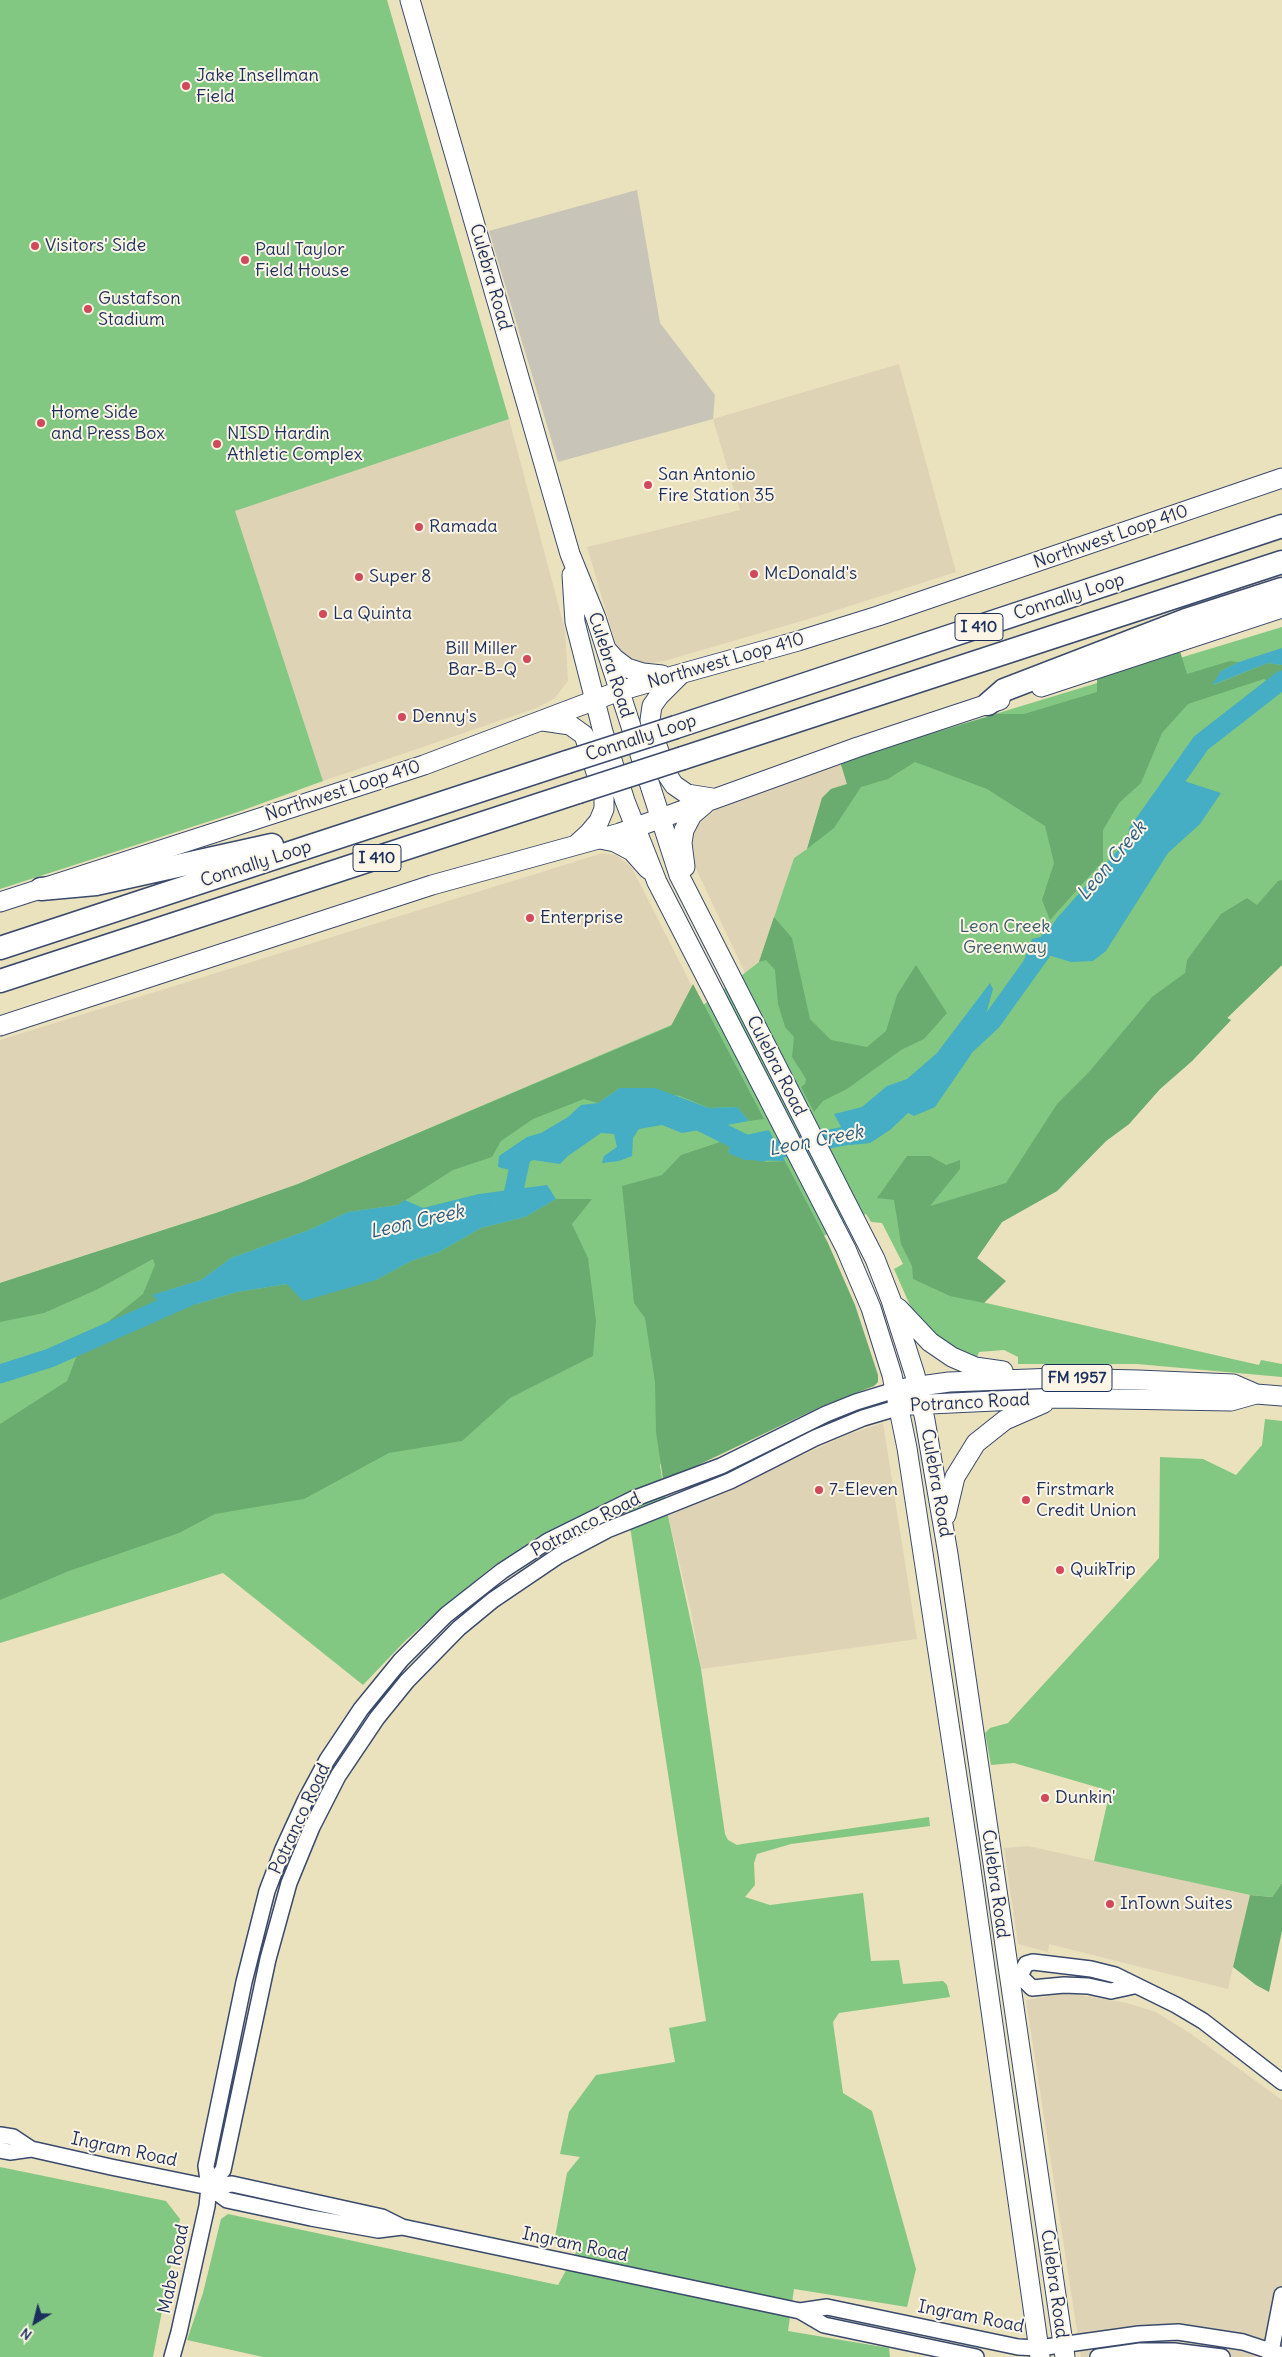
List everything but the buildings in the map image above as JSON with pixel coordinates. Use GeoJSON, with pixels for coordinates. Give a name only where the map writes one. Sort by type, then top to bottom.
{"type":"FeatureCollection","features":[{"type":"Feature","properties":{"kind":"highway","name":"Connally Loop"},"geometry":{"type":"LineString","coordinates":[[0,948],[1282,526]]}},
{"type":"Feature","properties":{"kind":"highway","name":"Connally Loop"},"geometry":{"type":"LineString","coordinates":[[0,981],[1282,562]]}},
{"type":"Feature","properties":{"kind":"highway"},"geometry":{"type":"LineString","coordinates":[[988,704],[1004,690],[1186,620],[1282,589]]}},
{"type":"Feature","properties":{"kind":"highway"},"geometry":{"type":"LineString","coordinates":[[41,889],[96,884],[275,844],[327,841]]}},
{"type":"Feature","properties":{"kind":"main road","name":"Culebra Road"},"geometry":{"type":"LineString","coordinates":[[410,0],[570,554],[605,647],[679,875],[860,1227],[891,1300],[920,1394],[1014,1977],[1064,2351]]}},
{"type":"Feature","properties":{"kind":"main road","name":"Northwest Loop 410"},"geometry":{"type":"LineString","coordinates":[[0,902],[424,765],[619,691],[798,641],[887,613],[1282,478]]}},
{"type":"Feature","properties":{"kind":"main road","name":"Culebra Road"},"geometry":{"type":"LineString","coordinates":[[570,554],[575,622],[580,644],[603,732],[635,827],[657,882],[840,1238],[871,1308],[898,1399],[988,1979],[1040,2352]]}},
{"type":"Feature","properties":{"kind":"main road"},"geometry":{"type":"LineString","coordinates":[[0,1026],[404,893],[600,839],[988,704],[1282,608]]}},
{"type":"Feature","properties":{"kind":"main road"},"geometry":{"type":"LineString","coordinates":[[548,718],[568,705],[580,687],[582,674],[580,644]]}},
{"type":"Feature","properties":{"kind":"main road"},"geometry":{"type":"LineString","coordinates":[[605,647],[618,662],[637,672],[662,675],[683,673]]}},
{"type":"Feature","properties":{"kind":"main road"},"geometry":{"type":"LineString","coordinates":[[683,673],[655,701],[650,714],[652,732],[668,776],[674,785],[682,792],[692,796],[718,797]]}},
{"type":"Feature","properties":{"kind":"main road"},"geometry":{"type":"LineString","coordinates":[[548,718],[570,725],[584,736],[604,797],[604,809],[599,821],[590,833],[574,846]]}},
{"type":"Feature","properties":{"kind":"main road"},"geometry":{"type":"LineString","coordinates":[[694,905],[683,858],[682,838],[692,815],[701,806],[718,797]]}},
{"type":"Feature","properties":{"kind":"main road"},"geometry":{"type":"LineString","coordinates":[[600,839],[621,844],[632,851],[657,882]]}},
{"type":"Feature","properties":{"kind":"main road"},"geometry":{"type":"LineString","coordinates":[[891,1300],[919,1332],[952,1357],[975,1367],[1033,1372],[1056,1378]]}},
{"type":"Feature","properties":{"kind":"main road","name":"Potranco Road"},"geometry":{"type":"LineString","coordinates":[[898,1399],[920,1394],[948,1382],[1056,1378],[1233,1384],[1256,1394]]}},
{"type":"Feature","properties":{"kind":"main road","name":"Potranco Road"},"geometry":{"type":"LineString","coordinates":[[920,1394],[1231,1401],[1256,1394]]}},
{"type":"Feature","properties":{"kind":"main road","name":"FM 1957"},"geometry":{"type":"LineString","coordinates":[[1256,1394],[1282,1396]]}},
{"type":"Feature","properties":{"kind":"main road"},"geometry":{"type":"LineString","coordinates":[[943,1529],[955,1477],[961,1464],[976,1443],[1004,1420],[1058,1398]]}},
{"type":"Feature","properties":{"kind":"street","name":"Potranco Road"},"geometry":{"type":"LineString","coordinates":[[209,2188],[206,2166],[244,1982],[267,1892],[283,1849],[305,1801],[332,1753],[356,1716],[387,1677],[430,1631],[462,1601],[502,1571],[548,1541],[599,1514],[721,1466],[826,1414],[898,1399]]}},
{"type":"Feature","properties":{"kind":"street","name":"Potranco Road"},"geometry":{"type":"LineString","coordinates":[[209,2188],[223,2170],[262,1986],[289,1883],[312,1826],[331,1790],[356,1747],[388,1704],[442,1644],[514,1584],[558,1556],[607,1530],[730,1482],[898,1399]]}},
{"type":"Feature","properties":{"kind":"street"},"geometry":{"type":"LineString","coordinates":[[599,1514],[607,1530]]}},
{"type":"Feature","properties":{"kind":"street"},"geometry":{"type":"LineString","coordinates":[[430,1631],[442,1644]]}},
{"type":"Feature","properties":{"kind":"street"},"geometry":{"type":"LineString","coordinates":[[1014,1977],[1026,1964],[1033,1962],[1091,1969],[1115,1975],[1176,2005],[1203,2022],[1282,2082]]}},
{"type":"Feature","properties":{"kind":"street"},"geometry":{"type":"LineString","coordinates":[[988,1979],[1014,1977],[1032,1988],[1064,1985],[1088,1986],[1111,1991],[1134,1986]]}},
{"type":"Feature","properties":{"kind":"street"},"geometry":{"type":"LineString","coordinates":[[244,1982],[262,1986]]}},
{"type":"Feature","properties":{"kind":"street","name":"Ingram Road"},"geometry":{"type":"LineString","coordinates":[[0,2135],[14,2137],[31,2149]]}},
{"type":"Feature","properties":{"kind":"street","name":"Ingram Road"},"geometry":{"type":"LineString","coordinates":[[0,2150],[10,2152],[31,2149],[209,2188],[232,2184],[382,2217],[402,2227],[800,2311],[824,2325],[976,2357]]}},
{"type":"Feature","properties":{"kind":"street","name":"Mabe Road"},"geometry":{"type":"LineString","coordinates":[[172,2357],[209,2188]]}},
{"type":"Feature","properties":{"kind":"street"},"geometry":{"type":"LineString","coordinates":[[1275,2354],[1282,2295]]}},
{"type":"Feature","properties":{"kind":"street","name":"Ingram Road"},"geometry":{"type":"LineString","coordinates":[[800,2311],[827,2307],[1040,2352],[1064,2351],[1139,2334],[1178,2332],[1220,2338],[1275,2354]]}},
{"type":"Feature","properties":{"kind":"street"},"geometry":{"type":"LineString","coordinates":[[1098,2357],[1148,2351],[1174,2351],[1222,2357]]}},
{"type":"Feature","properties":{"kind":"shaded area"},"geometry":{"type":"Polygon","coordinates":[[[637,190],[660,323],[715,395],[713,419],[558,462],[489,231],[637,190]]]}},
{"type":"Feature","properties":{"kind":"shaded area"},"geometry":{"type":"Polygon","coordinates":[[[899,364],[956,572],[812,618],[664,661],[645,664],[632,660],[622,654],[616,645],[587,547],[740,510],[713,419],[899,364]]]}},
{"type":"Feature","properties":{"kind":"shaded area"},"geometry":{"type":"Polygon","coordinates":[[[509,419],[565,630],[568,681],[555,698],[537,708],[323,781],[234,511],[509,419]]]}},
{"type":"Feature","properties":{"kind":"shaded area"},"geometry":{"type":"Polygon","coordinates":[[[840,761],[847,784],[831,789],[822,798],[807,849],[794,858],[759,962],[745,973],[691,858],[692,838],[698,825],[717,809],[840,761]]]}},
{"type":"Feature","properties":{"kind":"shaded area"},"geometry":{"type":"Polygon","coordinates":[[[603,853],[616,855],[632,868],[702,1006],[671,1025],[298,1184],[216,1213],[0,1283],[0,1040],[603,853]]]}},
{"type":"Feature","properties":{"kind":"shaded area"},"geometry":{"type":"Polygon","coordinates":[[[883,1423],[917,1639],[701,1669],[690,1607],[668,1516],[849,1434],[883,1423]]]}},
{"type":"Feature","properties":{"kind":"shaded area"},"geometry":{"type":"Polygon","coordinates":[[[1028,1846],[1250,1895],[1228,1989],[1049,1944],[1048,1952],[1018,1944],[1004,1848],[1028,1846]]]}},
{"type":"Feature","properties":{"kind":"shaded area"},"geometry":{"type":"Polygon","coordinates":[[[1067,1993],[1127,2003],[1156,2012],[1191,2034],[1282,2100],[1282,2357],[1081,2357],[1026,2000],[1067,1993]]]}},
{"type":"Feature","properties":{"kind":"green space","name":"NISD Hardin Athletic Complex"},"geometry":{"type":"Polygon","coordinates":[[[0,0],[387,0],[509,419],[235,511],[323,781],[238,812],[0,889],[0,0]]]}},
{"type":"Feature","properties":{"kind":"green space","name":"Leon Creek Greenway"},"geometry":{"type":"Polygon","coordinates":[[[1282,627],[1282,965],[1227,1018],[1231,1020],[1192,1061],[1160,1089],[1129,1124],[1106,1141],[1057,1191],[1002,1222],[951,1295],[1259,1365],[1261,1360],[1282,1364],[1282,1377],[1137,1364],[1018,1364],[1018,1357],[1004,1350],[979,1352],[976,1359],[950,1347],[933,1335],[912,1310],[894,1269],[903,1264],[882,1223],[871,1222],[866,1214],[812,1242],[660,1465],[668,1516],[701,1669],[725,1834],[728,1840],[737,1845],[929,1817],[930,1826],[791,1844],[757,1854],[754,1863],[755,1885],[745,1897],[770,1905],[863,1893],[871,1961],[899,1960],[903,1984],[943,1981],[947,1985],[950,1997],[839,2013],[833,2022],[843,2093],[872,2111],[916,2269],[907,2307],[794,2289],[788,2331],[889,2348],[890,2357],[263,2357],[187,2340],[203,2293],[221,2219],[228,2214],[558,2285],[579,2247],[554,2242],[567,2173],[580,2157],[560,2154],[569,2112],[596,2075],[675,2062],[669,2028],[706,2021],[631,1533],[623,1494],[537,1537],[491,1568],[444,1606],[405,1641],[363,1685],[223,1573],[0,1643],[0,1283],[216,1213],[298,1184],[671,1025],[702,1006],[759,962],[794,858],[807,849],[822,798],[831,789],[847,784],[840,761],[1282,627]]]}},
{"type":"Feature","properties":{"kind":"green space"},"geometry":{"type":"Polygon","coordinates":[[[1180,651],[1187,674],[1230,661],[1239,662],[1221,671],[1213,685],[1268,663],[1282,665],[1282,677],[1269,682],[1264,679],[1188,704],[1162,733],[1141,783],[1119,803],[1103,830],[1103,861],[1050,920],[1042,900],[1054,863],[1045,826],[987,789],[915,762],[888,779],[861,787],[834,828],[807,849],[822,798],[831,789],[847,784],[840,761],[997,714],[1024,714],[1097,692],[1097,679],[1180,651]]]}},
{"type":"Feature","properties":{"kind":"green space"},"geometry":{"type":"Polygon","coordinates":[[[1282,880],[1282,965],[1227,1018],[1231,1020],[1192,1061],[1160,1089],[1129,1124],[1106,1141],[1057,1191],[1002,1222],[977,1258],[1006,1281],[984,1303],[950,1296],[913,1279],[912,1266],[901,1244],[894,1200],[877,1198],[907,1156],[930,1156],[946,1165],[960,1160],[960,1169],[930,1206],[1006,1183],[1057,1104],[1089,1072],[1152,997],[1185,973],[1187,960],[1221,914],[1247,898],[1257,905],[1278,881],[1282,880]]]}},
{"type":"Feature","properties":{"kind":"green space"},"geometry":{"type":"Polygon","coordinates":[[[774,917],[792,938],[810,1019],[831,1040],[867,1047],[886,1031],[897,995],[916,965],[947,1013],[924,1039],[901,1050],[847,1089],[823,1101],[814,1112],[801,1087],[805,1084],[806,1079],[792,1057],[794,1037],[785,1027],[778,1004],[775,970],[766,960],[759,962],[774,917]]]}},
{"type":"Feature","properties":{"kind":"green space"},"geometry":{"type":"Polygon","coordinates":[[[693,984],[764,1119],[749,1121],[737,1107],[709,1108],[680,1096],[620,1088],[598,1103],[584,1099],[533,1119],[501,1141],[492,1157],[453,1170],[398,1205],[348,1212],[309,1230],[231,1258],[201,1280],[153,1295],[197,1304],[237,1292],[287,1284],[376,1280],[411,1261],[439,1252],[481,1228],[525,1217],[556,1199],[592,1199],[572,1224],[588,1258],[596,1321],[593,1356],[510,1398],[462,1441],[389,1453],[304,1499],[215,1514],[179,1533],[69,1571],[0,1600],[0,1424],[67,1381],[79,1350],[99,1329],[143,1294],[155,1265],[153,1259],[96,1290],[44,1313],[0,1322],[0,1283],[216,1213],[298,1184],[671,1026],[693,984]]]}},
{"type":"Feature","properties":{"kind":"green space"},"geometry":{"type":"Polygon","coordinates":[[[732,1138],[728,1153],[767,1162],[785,1161],[828,1243],[855,1305],[878,1375],[878,1382],[874,1386],[820,1407],[694,1467],[663,1479],[656,1432],[655,1382],[645,1318],[634,1303],[622,1186],[662,1175],[681,1155],[732,1138]]]}},
{"type":"Feature","properties":{"kind":"green space"},"geometry":{"type":"Polygon","coordinates":[[[1265,1419],[1282,1421],[1282,1883],[1272,1897],[1250,1895],[1094,1861],[1110,1791],[1014,1763],[991,1765],[985,1733],[990,1728],[1008,1723],[1159,1558],[1160,1457],[1203,1459],[1236,1475],[1262,1445],[1265,1419]]]}},
{"type":"Feature","properties":{"kind":"green space"},"geometry":{"type":"Polygon","coordinates":[[[1282,1883],[1282,1931],[1269,1992],[1256,1985],[1233,1967],[1250,1895],[1272,1897],[1282,1883]]]}},
{"type":"Feature","properties":{"kind":"green space"},"geometry":{"type":"Polygon","coordinates":[[[0,2167],[166,2201],[180,2219],[153,2357],[0,2357],[0,2167]]]}},
{"type":"Feature","properties":{"kind":"water"},"geometry":{"type":"Polygon","coordinates":[[[1282,648],[1282,665],[1268,663],[1212,685],[1221,671],[1239,662],[1282,648]]]}},
{"type":"Feature","properties":{"kind":"water"},"geometry":{"type":"Polygon","coordinates":[[[1181,780],[1221,793],[1200,824],[1168,853],[1106,951],[1093,961],[1071,962],[1048,955],[1036,956],[1023,963],[1032,939],[1045,936],[1057,918],[1181,780]]]}},
{"type":"Feature","properties":{"kind":"water"},"geometry":{"type":"Polygon","coordinates":[[[990,983],[993,989],[980,1036],[970,1056],[935,1107],[914,1116],[908,1113],[890,1130],[870,1143],[851,1145],[834,1114],[862,1107],[887,1086],[907,1079],[937,1053],[990,983]]]}},
{"type":"Feature","properties":{"kind":"water"},"geometry":{"type":"Polygon","coordinates":[[[620,1088],[655,1088],[709,1108],[737,1107],[749,1121],[682,1133],[662,1125],[639,1129],[633,1138],[632,1156],[619,1161],[602,1163],[604,1156],[617,1147],[614,1134],[601,1133],[568,1156],[560,1164],[533,1160],[514,1171],[498,1167],[499,1156],[527,1137],[541,1133],[568,1117],[581,1105],[598,1103],[620,1088]]]}},
{"type":"Feature","properties":{"kind":"water"},"geometry":{"type":"Polygon","coordinates":[[[769,1130],[785,1161],[745,1160],[728,1153],[732,1138],[769,1130]]]}},
{"type":"Feature","properties":{"kind":"water"},"geometry":{"type":"Polygon","coordinates":[[[547,1185],[556,1199],[525,1217],[481,1228],[439,1252],[411,1261],[376,1280],[303,1301],[287,1284],[237,1292],[197,1304],[168,1309],[152,1295],[201,1280],[231,1258],[309,1230],[348,1212],[398,1205],[405,1200],[423,1208],[479,1194],[547,1185]]]}},
{"type":"Feature","properties":{"kind":"waterway","name":"Leon Creek"},"geometry":{"type":"LineString","coordinates":[[1138,832],[1201,743],[1282,680]]}},
{"type":"Feature","properties":{"kind":"waterway","name":"Leon Creek"},"geometry":{"type":"LineString","coordinates":[[962,1049],[992,1021],[1053,936]]}},
{"type":"Feature","properties":{"kind":"waterway","name":"Leon Creek"},"geometry":{"type":"LineString","coordinates":[[689,1116],[761,1152],[871,1131]]}},
{"type":"Feature","properties":{"kind":"waterway","name":"Leon Creek"},"geometry":{"type":"LineString","coordinates":[[498,1202],[512,1199],[522,1153],[530,1150]]}},
{"type":"Feature","properties":{"kind":"waterway","name":"Leon Creek"},"geometry":{"type":"LineString","coordinates":[[0,1374],[50,1358],[188,1297]]}},
{"type":"Feature","properties":{"kind":"place","name":"Jake Insellman Field"},"geometry":{"type":"Point","coordinates":[186,86]}},
{"type":"Feature","properties":{"kind":"place","name":"Visitors' Side"},"geometry":{"type":"Point","coordinates":[35,246]}},
{"type":"Feature","properties":{"kind":"place","name":"Paul Taylor Field House"},"geometry":{"type":"Point","coordinates":[245,260]}},
{"type":"Feature","properties":{"kind":"place","name":"Gustafson Stadium"},"geometry":{"type":"Point","coordinates":[88,309]}},
{"type":"Feature","properties":{"kind":"place","name":"Home Side and Press Box"},"geometry":{"type":"Point","coordinates":[41,423]}},
{"type":"Feature","properties":{"kind":"place","name":"NISD Hardin Athletic Complex"},"geometry":{"type":"Point","coordinates":[217,444]}},
{"type":"Feature","properties":{"kind":"place","name":"San Antonio Fire Station 35"},"geometry":{"type":"Point","coordinates":[648,485]}},
{"type":"Feature","properties":{"kind":"place","name":"Ramada"},"geometry":{"type":"Point","coordinates":[419,527]}},
{"type":"Feature","properties":{"kind":"place","name":"McDonald's"},"geometry":{"type":"Point","coordinates":[754,574]}},
{"type":"Feature","properties":{"kind":"place","name":"Super 8"},"geometry":{"type":"Point","coordinates":[359,577]}},
{"type":"Feature","properties":{"kind":"place","name":"La Quinta"},"geometry":{"type":"Point","coordinates":[323,614]}},
{"type":"Feature","properties":{"kind":"place","name":"Bill Miller Bar-B-Q"},"geometry":{"type":"Point","coordinates":[527,659]}},
{"type":"Feature","properties":{"kind":"place","name":"Denny's"},"geometry":{"type":"Point","coordinates":[402,717]}},
{"type":"Feature","properties":{"kind":"place","name":"Enterprise"},"geometry":{"type":"Point","coordinates":[530,918]}},
{"type":"Feature","properties":{"kind":"place","name":"7-Eleven"},"geometry":{"type":"Point","coordinates":[819,1490]}},
{"type":"Feature","properties":{"kind":"place","name":"Firstmark Credit Union"},"geometry":{"type":"Point","coordinates":[1026,1500]}},
{"type":"Feature","properties":{"kind":"place","name":"QuikTrip"},"geometry":{"type":"Point","coordinates":[1060,1570]}},
{"type":"Feature","properties":{"kind":"place","name":"Dunkin'"},"geometry":{"type":"Point","coordinates":[1045,1798]}},
{"type":"Feature","properties":{"kind":"place","name":"InTown Suites"},"geometry":{"type":"Point","coordinates":[1110,1904]}}]}
